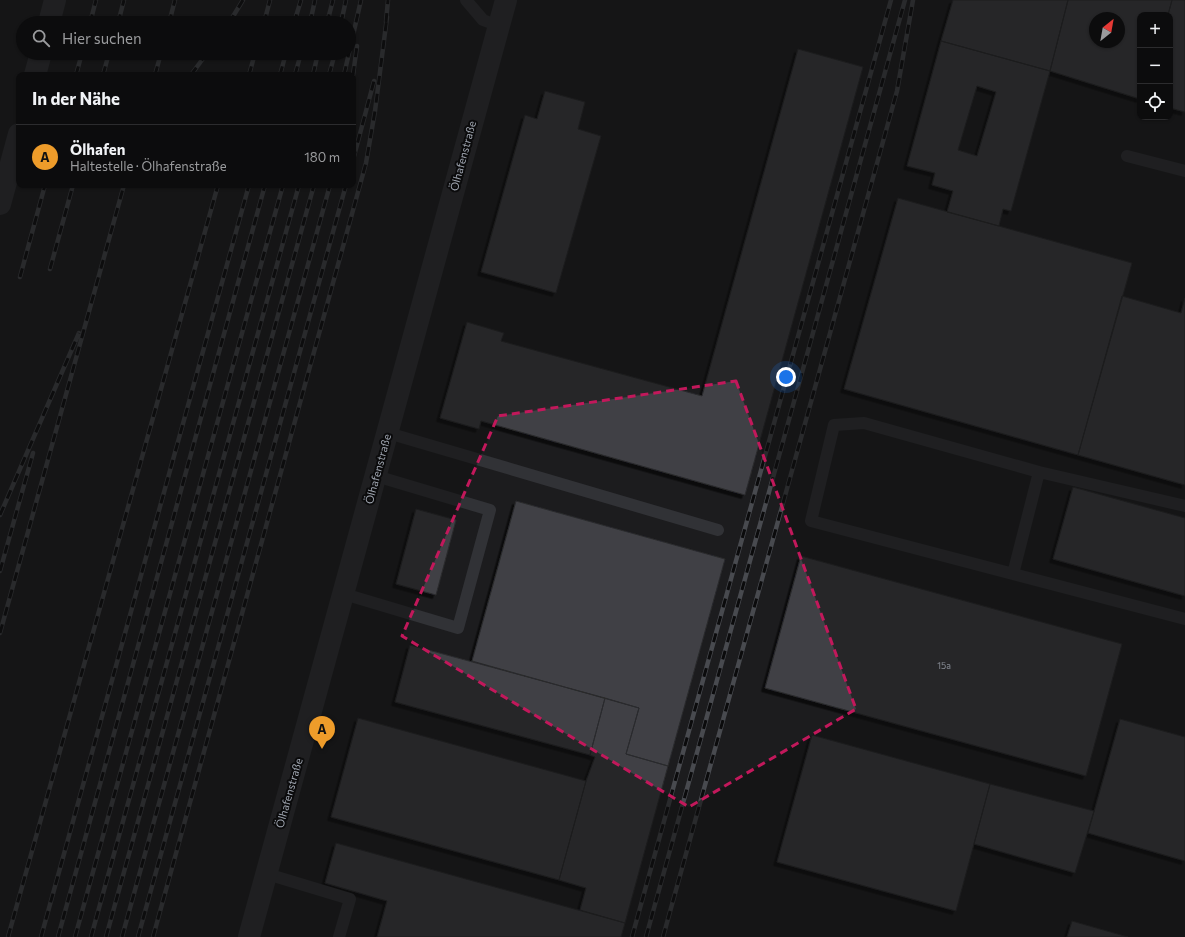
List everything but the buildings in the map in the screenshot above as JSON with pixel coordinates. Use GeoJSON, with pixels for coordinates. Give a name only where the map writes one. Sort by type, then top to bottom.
{"type":"FeatureCollection","features":[{"type":"Feature","properties":{"kind":"street"},"geometry":{"type":"LineString","coordinates":[[51,16],[55,0]]}},
{"type":"Feature","properties":{"kind":"street","name":"Ölhafenstraße"},"geometry":{"type":"LineString","coordinates":[[249,937],[506,0]]}},
{"type":"Feature","properties":{"kind":"street"},"geometry":{"type":"LineString","coordinates":[[36,72],[39,60]]}},
{"type":"Feature","properties":{"kind":"street"},"geometry":{"type":"LineString","coordinates":[[0,204],[16,145]]}},
{"type":"Feature","properties":{"kind":"lane"},"geometry":{"type":"LineString","coordinates":[[466,0],[484,20],[499,26]]}},
{"type":"Feature","properties":{"kind":"lane"},"geometry":{"type":"LineString","coordinates":[[1127,156],[1185,171]]}},
{"type":"Feature","properties":{"kind":"lane"},"geometry":{"type":"LineString","coordinates":[[1185,506],[1039,472],[864,423],[834,425],[811,521],[1185,619]]}},
{"type":"Feature","properties":{"kind":"lane"},"geometry":{"type":"LineString","coordinates":[[388,433],[718,530]]}},
{"type":"Feature","properties":{"kind":"lane"},"geometry":{"type":"LineString","coordinates":[[1013,574],[1039,472]]}},
{"type":"Feature","properties":{"kind":"lane"},"geometry":{"type":"LineString","coordinates":[[344,594],[458,628],[472,577],[490,510],[376,476]]}},
{"type":"Feature","properties":{"kind":"lane"},"geometry":{"type":"LineString","coordinates":[[267,874],[350,899],[339,937]]}},
{"type":"Feature","properties":{"kind":"highlighted area"},"geometry":{"type":"Polygon","coordinates":[[[736,381],[856,709],[689,807],[402,636],[498,416],[736,381]]]}},
{"type":"Feature","properties":{"kind":"shaded area"},"geometry":{"type":"Polygon","coordinates":[[[0,0],[1185,0],[1185,937],[0,937],[0,0]]]}},
{"type":"Feature","properties":{"kind":"railway"},"geometry":{"type":"LineString","coordinates":[[92,16],[96,0]]}},
{"type":"Feature","properties":{"kind":"railway"},"geometry":{"type":"LineString","coordinates":[[120,16],[124,0]]}},
{"type":"Feature","properties":{"kind":"railway"},"geometry":{"type":"LineString","coordinates":[[171,16],[175,0]]}},
{"type":"Feature","properties":{"kind":"railway"},"geometry":{"type":"LineString","coordinates":[[233,16],[243,0]]}},
{"type":"Feature","properties":{"kind":"railway"},"geometry":{"type":"LineString","coordinates":[[266,16],[270,0]]}},
{"type":"Feature","properties":{"kind":"railway"},"geometry":{"type":"LineString","coordinates":[[296,16],[301,0]]}},
{"type":"Feature","properties":{"kind":"railway"},"geometry":{"type":"LineString","coordinates":[[312,16],[315,0]]}},
{"type":"Feature","properties":{"kind":"railway"},"geometry":{"type":"LineString","coordinates":[[329,16],[333,0]]}},
{"type":"Feature","properties":{"kind":"railway"},"geometry":{"type":"LineString","coordinates":[[343,16],[346,0]]}},
{"type":"Feature","properties":{"kind":"railway"},"geometry":{"type":"LineString","coordinates":[[356,22],[361,0]]}},
{"type":"Feature","properties":{"kind":"railway"},"geometry":{"type":"LineString","coordinates":[[386,22],[388,0]]}},
{"type":"Feature","properties":{"kind":"railway"},"geometry":{"type":"LineString","coordinates":[[632,937],[891,0]]}},
{"type":"Feature","properties":{"kind":"railway"},"geometry":{"type":"LineString","coordinates":[[646,937],[905,0]]}},
{"type":"Feature","properties":{"kind":"railway"},"geometry":{"type":"LineString","coordinates":[[663,937],[897,91],[913,0]]}},
{"type":"Feature","properties":{"kind":"railway"},"geometry":{"type":"LineString","coordinates":[[153,937],[366,163],[375,111],[387,17]]}},
{"type":"Feature","properties":{"kind":"railway"},"geometry":{"type":"LineString","coordinates":[[356,53],[357,46]]}},
{"type":"Feature","properties":{"kind":"railway"},"geometry":{"type":"LineString","coordinates":[[77,72],[80,60]]}},
{"type":"Feature","properties":{"kind":"railway"},"geometry":{"type":"LineString","coordinates":[[104,72],[107,60]]}},
{"type":"Feature","properties":{"kind":"railway"},"geometry":{"type":"LineString","coordinates":[[156,72],[159,60]]}},
{"type":"Feature","properties":{"kind":"railway"},"geometry":{"type":"LineString","coordinates":[[193,72],[202,60]]}},
{"type":"Feature","properties":{"kind":"railway"},"geometry":{"type":"LineString","coordinates":[[250,72],[253,60]]}},
{"type":"Feature","properties":{"kind":"railway"},"geometry":{"type":"LineString","coordinates":[[281,72],[284,60]]}},
{"type":"Feature","properties":{"kind":"railway"},"geometry":{"type":"LineString","coordinates":[[296,72],[299,60]]}},
{"type":"Feature","properties":{"kind":"railway"},"geometry":{"type":"LineString","coordinates":[[314,72],[316,60]]}},
{"type":"Feature","properties":{"kind":"railway"},"geometry":{"type":"LineString","coordinates":[[330,72],[333,60]]}},
{"type":"Feature","properties":{"kind":"railway"},"geometry":{"type":"LineString","coordinates":[[345,72],[347,60]]}},
{"type":"Feature","properties":{"kind":"railway"},"geometry":{"type":"LineString","coordinates":[[353,72],[355,60]]}},
{"type":"Feature","properties":{"kind":"railway"},"geometry":{"type":"LineString","coordinates":[[356,149],[374,81]]}},
{"type":"Feature","properties":{"kind":"railway"},"geometry":{"type":"LineString","coordinates":[[20,277],[44,188]]}},
{"type":"Feature","properties":{"kind":"railway"},"geometry":{"type":"LineString","coordinates":[[50,269],[72,188]]}},
{"type":"Feature","properties":{"kind":"railway"},"geometry":{"type":"LineString","coordinates":[[0,633],[123,188]]}},
{"type":"Feature","properties":{"kind":"railway"},"geometry":{"type":"LineString","coordinates":[[8,937],[217,188]]}},
{"type":"Feature","properties":{"kind":"railway"},"geometry":{"type":"LineString","coordinates":[[41,937],[248,188]]}},
{"type":"Feature","properties":{"kind":"railway"},"geometry":{"type":"LineString","coordinates":[[58,937],[264,188]]}},
{"type":"Feature","properties":{"kind":"railway"},"geometry":{"type":"LineString","coordinates":[[75,937],[282,188]]}},
{"type":"Feature","properties":{"kind":"railway"},"geometry":{"type":"LineString","coordinates":[[91,937],[298,188]]}},
{"type":"Feature","properties":{"kind":"railway"},"geometry":{"type":"LineString","coordinates":[[106,937],[313,188]]}},
{"type":"Feature","properties":{"kind":"railway"},"geometry":{"type":"LineString","coordinates":[[122,937],[329,188]]}},
{"type":"Feature","properties":{"kind":"railway"},"geometry":{"type":"LineString","coordinates":[[138,937],[345,188]]}},
{"type":"Feature","properties":{"kind":"railway"},"geometry":{"type":"LineString","coordinates":[[0,515],[79,333]]}},
{"type":"Feature","properties":{"kind":"railway"},"geometry":{"type":"LineString","coordinates":[[0,571],[33,453]]}},
{"type":"Feature","properties":{"kind":"place","name":"Ölhafen"},"geometry":{"type":"Point","coordinates":[322,749]}}]}
